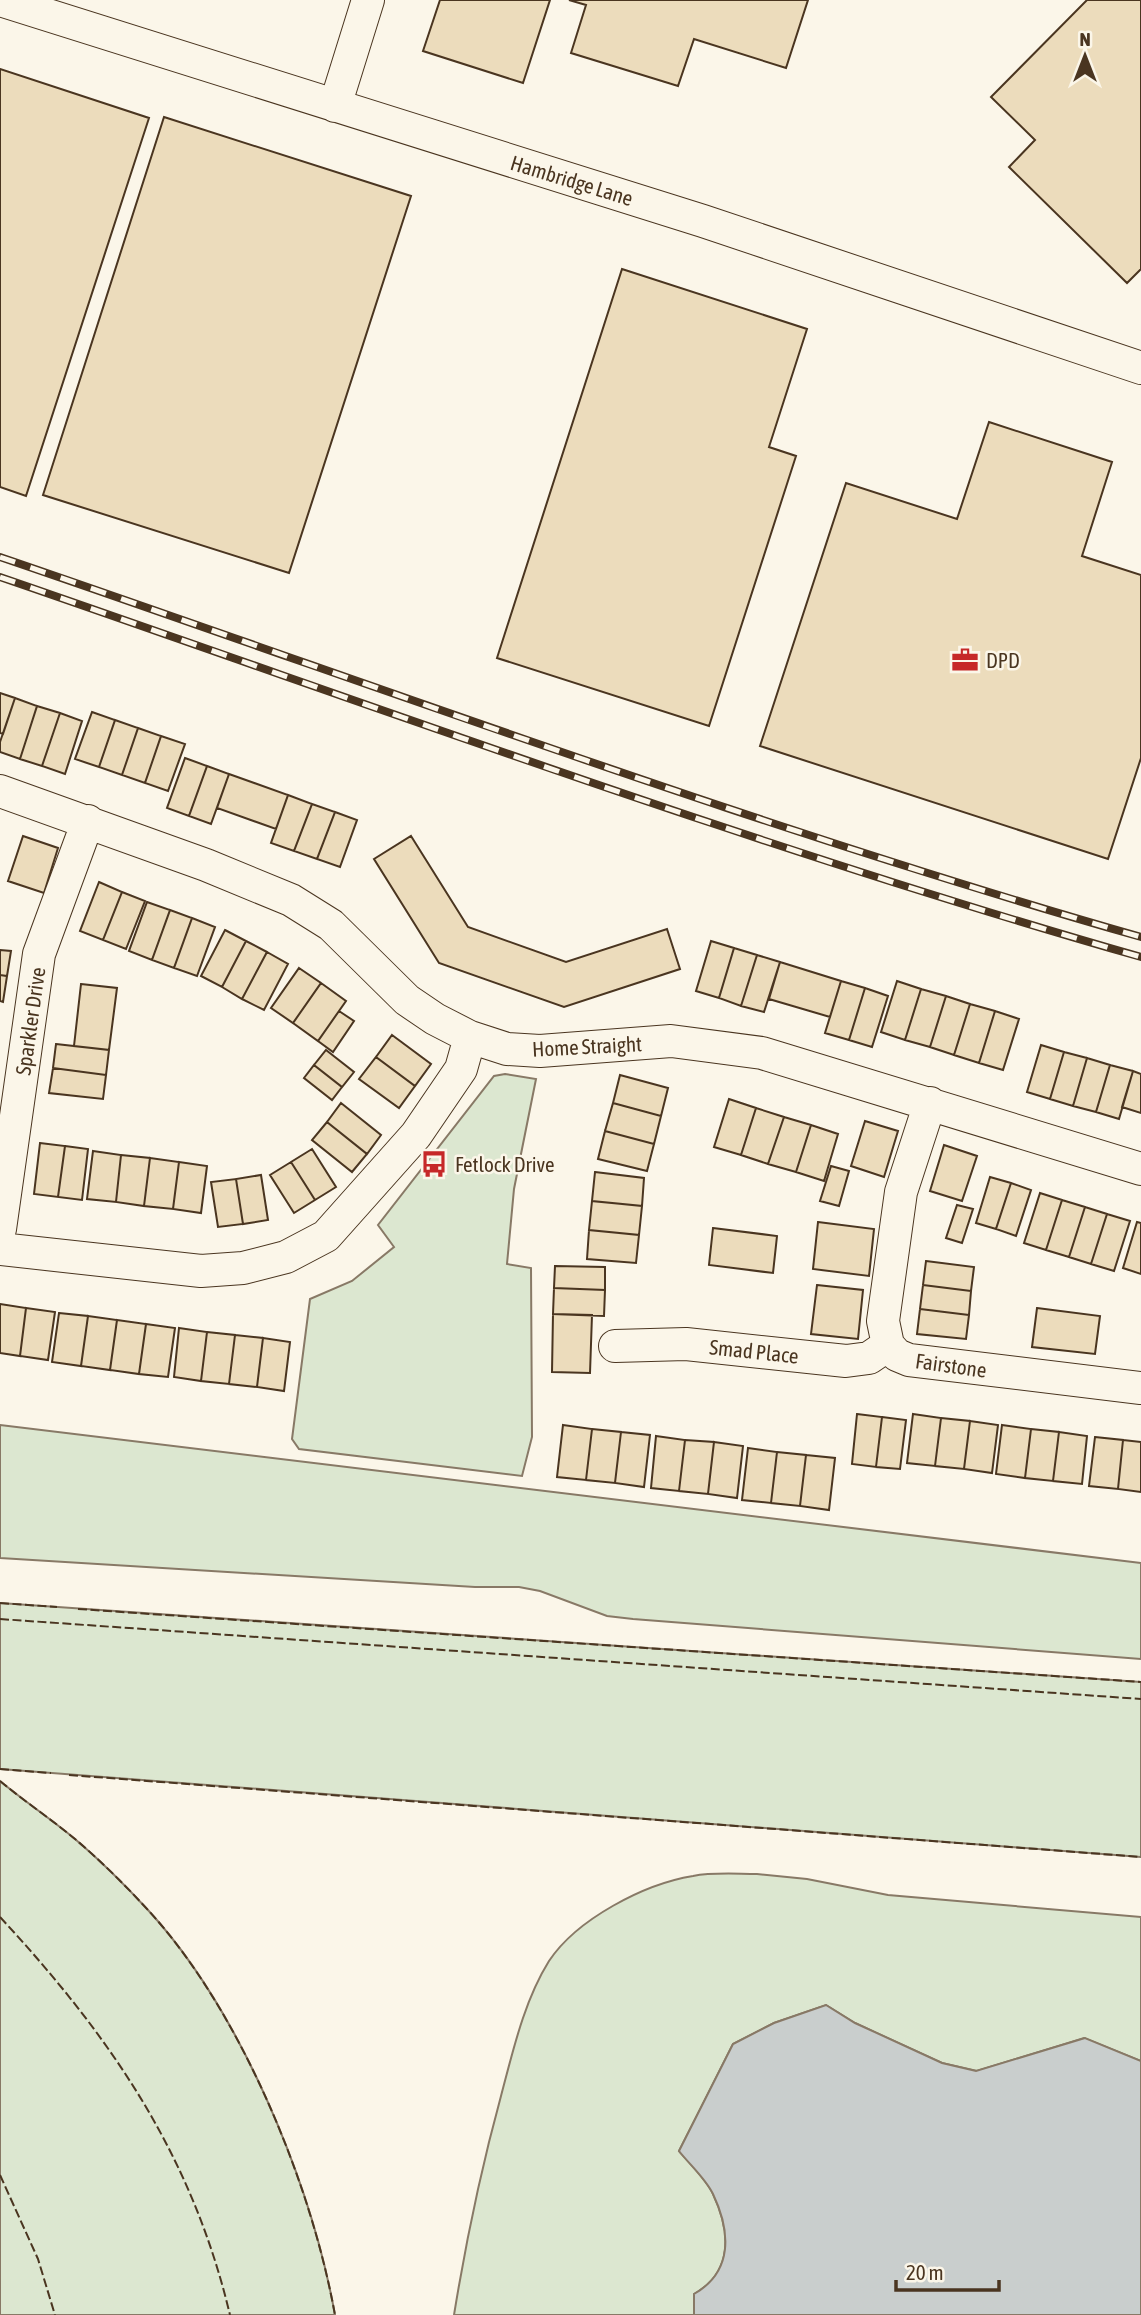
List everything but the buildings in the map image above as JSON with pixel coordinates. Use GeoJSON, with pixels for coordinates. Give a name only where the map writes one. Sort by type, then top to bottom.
{"type":"FeatureCollection","features":[{"type":"Feature","properties":{"kind":"street"},"geometry":{"type":"LineString","coordinates":[[335,106],[368,0]]}},
{"type":"Feature","properties":{"kind":"street","name":"Hambridge Lane"},"geometry":{"type":"LineString","coordinates":[[0,1],[703,220],[1141,368]]}},
{"type":"Feature","properties":{"kind":"street","name":"Home Straight"},"geometry":{"type":"LineString","coordinates":[[0,791],[255,883],[291,900],[331,925],[407,1000],[435,1019],[470,1037],[507,1049],[540,1051],[671,1041],[762,1053],[1141,1169]]}},
{"type":"Feature","properties":{"kind":"street","name":"Sparkler Drive"},"geometry":{"type":"LineString","coordinates":[[0,1229],[39,954],[88,821]]}},
{"type":"Feature","properties":{"kind":"street"},"geometry":{"type":"LineString","coordinates":[[0,1249],[201,1272],[243,1268],[286,1256],[326,1236],[416,1135],[461,1069],[470,1037]]}},
{"type":"Feature","properties":{"kind":"street","name":"Fairstone"},"geometry":{"type":"LineString","coordinates":[[930,1103],[901,1192],[895,1226],[883,1321],[888,1345],[897,1355],[909,1360],[1141,1388]]}},
{"type":"Feature","properties":{"kind":"street","name":"Smad Place"},"geometry":{"type":"LineString","coordinates":[[615,1346],[686,1344],[846,1361],[869,1358],[888,1345]]}},
{"type":"Feature","properties":{"kind":"green space"},"geometry":{"type":"Polygon","coordinates":[[[505,1074],[536,1079],[514,1189],[507,1264],[531,1268],[532,1437],[522,1476],[299,1449],[292,1439],[310,1299],[352,1281],[394,1247],[378,1225],[494,1076],[505,1074]]]}},
{"type":"Feature","properties":{"kind":"green space"},"geometry":{"type":"Polygon","coordinates":[[[0,1425],[1141,1563],[1141,1659],[607,1616],[540,1591],[519,1587],[475,1587],[0,1558],[0,1425]]]}},
{"type":"Feature","properties":{"kind":"green space"},"geometry":{"type":"Polygon","coordinates":[[[0,1603],[1141,1682],[1141,1857],[0,1769],[0,1603]]]}},
{"type":"Feature","properties":{"kind":"green space"},"geometry":{"type":"Polygon","coordinates":[[[0,1781],[75,1839],[122,1882],[181,1951],[213,1997],[267,2100],[290,2155],[309,2210],[335,2315],[0,2315],[0,1781]]]}},
{"type":"Feature","properties":{"kind":"green space"},"geometry":{"type":"Polygon","coordinates":[[[757,1874],[807,1879],[888,1895],[1141,1917],[1141,2061],[1084,2038],[977,2071],[942,2063],[855,2023],[826,2005],[774,2023],[733,2044],[679,2151],[710,2188],[719,2208],[725,2237],[722,2263],[707,2285],[694,2294],[694,2315],[454,2315],[469,2232],[510,2062],[526,2009],[549,1961],[576,1931],[633,1895],[674,1880],[701,1875],[757,1874]]]}},
{"type":"Feature","properties":{"kind":"shaded area"},"geometry":{"type":"Polygon","coordinates":[[[826,2005],[855,2023],[942,2063],[976,2071],[1085,2038],[1141,2061],[1141,2315],[694,2315],[694,2294],[707,2285],[722,2263],[725,2237],[719,2208],[710,2188],[679,2151],[733,2044],[774,2023],[826,2005]]]}},
{"type":"Feature","properties":{"kind":"railway"},"geometry":{"type":"LineString","coordinates":[[0,557],[710,802],[853,849],[1141,937]]}},
{"type":"Feature","properties":{"kind":"railway"},"geometry":{"type":"LineString","coordinates":[[0,577],[710,823],[853,870],[1141,957]]}},
{"type":"Feature","properties":{"kind":"fence"},"geometry":{"type":"LineString","coordinates":[[0,1603],[57,1607]]}},
{"type":"Feature","properties":{"kind":"fence"},"geometry":{"type":"LineString","coordinates":[[78,1609],[1141,1682]]}},
{"type":"Feature","properties":{"kind":"fence"},"geometry":{"type":"LineString","coordinates":[[0,1619],[1141,1699]]}},
{"type":"Feature","properties":{"kind":"fence"},"geometry":{"type":"LineString","coordinates":[[0,1769],[51,1773]]}},
{"type":"Feature","properties":{"kind":"fence"},"geometry":{"type":"LineString","coordinates":[[69,1775],[1141,1857]]}},
{"type":"Feature","properties":{"kind":"fence"},"geometry":{"type":"LineString","coordinates":[[0,1781],[75,1839],[122,1882],[181,1951],[213,1997],[267,2100],[290,2155],[309,2210],[335,2315]]}},
{"type":"Feature","properties":{"kind":"fence"},"geometry":{"type":"LineString","coordinates":[[0,1917],[77,2007],[112,2053],[142,2101],[170,2150],[194,2202],[214,2257],[230,2315]]}},
{"type":"Feature","properties":{"kind":"fence"},"geometry":{"type":"LineString","coordinates":[[0,2175],[38,2259],[55,2315]]}},
{"type":"Feature","properties":{"kind":"place","name":"DPD"},"geometry":{"type":"Point","coordinates":[965,660]}},
{"type":"Feature","properties":{"kind":"place","name":"Fetlock Drive"},"geometry":{"type":"Point","coordinates":[434,1164]}}]}
